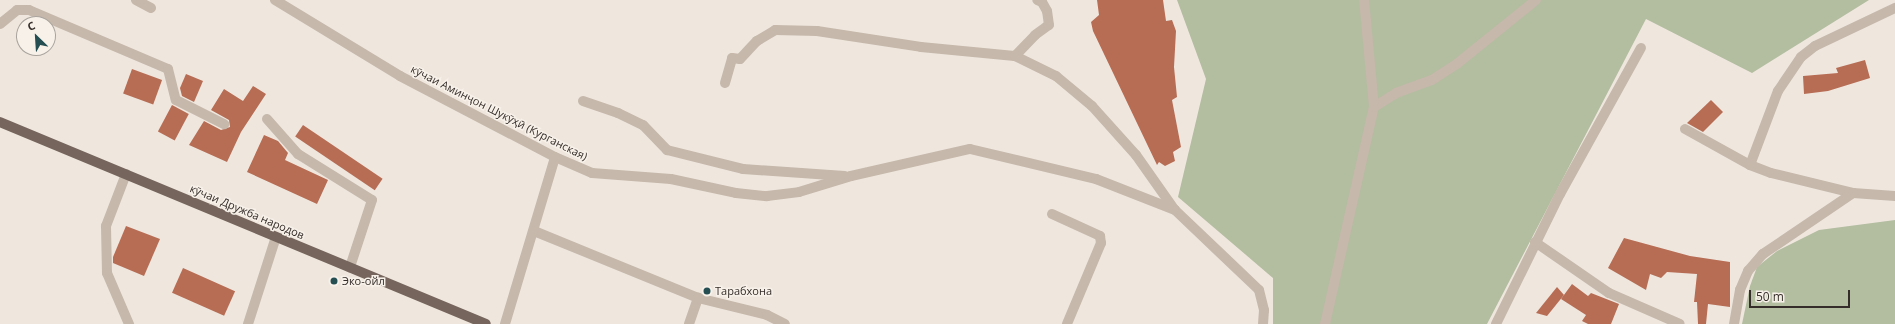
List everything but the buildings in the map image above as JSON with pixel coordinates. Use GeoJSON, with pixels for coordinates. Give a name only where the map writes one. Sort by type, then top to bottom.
{"type":"FeatureCollection","features":[{"type":"Feature","properties":{"kind":"main road","name":"кӯчаи Дружба народов"},"geometry":{"type":"LineString","coordinates":[[0,122],[486,324]]}},
{"type":"Feature","properties":{"kind":"street"},"geometry":{"type":"LineString","coordinates":[[136,0],[151,8]]}},
{"type":"Feature","properties":{"kind":"street","name":"кӯчаи Аминҷон Шукӯҳӣ (Курганская)"},"geometry":{"type":"LineString","coordinates":[[275,0],[400,76],[555,157],[592,173],[671,179],[736,193],[767,196],[799,192],[851,176],[970,149],[1096,179],[1175,210],[1259,290],[1264,310],[1263,324]]}},
{"type":"Feature","properties":{"kind":"street"},"geometry":{"type":"LineString","coordinates":[[1015,56],[1034,35],[1049,25],[1047,11],[1042,2],[1038,0]]}},
{"type":"Feature","properties":{"kind":"street"},"geometry":{"type":"LineString","coordinates":[[1325,324],[1374,107],[1364,0]]}},
{"type":"Feature","properties":{"kind":"street"},"geometry":{"type":"LineString","coordinates":[[1374,107],[1396,93],[1432,80],[1458,63],[1536,0]]}},
{"type":"Feature","properties":{"kind":"street"},"geometry":{"type":"LineString","coordinates":[[1750,165],[1778,92],[1801,57],[1815,46],[1895,8]]}},
{"type":"Feature","properties":{"kind":"street"},"geometry":{"type":"LineString","coordinates":[[0,24],[17,10],[29,10],[168,69],[176,100],[224,124]]}},
{"type":"Feature","properties":{"kind":"street"},"geometry":{"type":"LineString","coordinates":[[726,83],[732,58],[740,59],[758,41],[775,30],[817,31],[921,47],[1015,56],[1056,76],[1092,106],[1136,155],[1175,210]]}},
{"type":"Feature","properties":{"kind":"street"},"geometry":{"type":"LineString","coordinates":[[1496,324],[1535,242],[1641,48]]}},
{"type":"Feature","properties":{"kind":"street"},"geometry":{"type":"LineString","coordinates":[[582,101],[618,113],[643,125],[667,150],[700,160],[743,169],[851,176]]}},
{"type":"Feature","properties":{"kind":"street"},"geometry":{"type":"LineString","coordinates":[[268,119],[298,154],[372,200],[350,267]]}},
{"type":"Feature","properties":{"kind":"street"},"geometry":{"type":"LineString","coordinates":[[1685,128],[1750,165],[1771,172],[1853,193],[1895,196]]}},
{"type":"Feature","properties":{"kind":"street"},"geometry":{"type":"LineString","coordinates":[[505,324],[555,157]]}},
{"type":"Feature","properties":{"kind":"street"},"geometry":{"type":"LineString","coordinates":[[126,174],[106,226],[106,234],[107,273],[129,324]]}},
{"type":"Feature","properties":{"kind":"street"},"geometry":{"type":"LineString","coordinates":[[1734,324],[1740,290],[1748,271],[1763,254],[1853,193]]}},
{"type":"Feature","properties":{"kind":"street"},"geometry":{"type":"LineString","coordinates":[[1052,214],[1100,236],[1101,243],[1067,324]]}},
{"type":"Feature","properties":{"kind":"street"},"geometry":{"type":"LineString","coordinates":[[534,231],[698,298],[767,315],[785,324]]}},
{"type":"Feature","properties":{"kind":"street"},"geometry":{"type":"LineString","coordinates":[[248,324],[276,237]]}},
{"type":"Feature","properties":{"kind":"street"},"geometry":{"type":"LineString","coordinates":[[1535,242],[1609,293],[1680,324]]}},
{"type":"Feature","properties":{"kind":"street"},"geometry":{"type":"LineString","coordinates":[[689,324],[698,298]]}},
{"type":"Feature","properties":{"kind":"green space"},"geometry":{"type":"Polygon","coordinates":[[[1177,0],[1869,0],[1752,73],[1646,19],[1487,324],[1273,324],[1273,278],[1178,197],[1206,79],[1177,0]]]}},
{"type":"Feature","properties":{"kind":"green space"},"geometry":{"type":"Polygon","coordinates":[[[1895,220],[1895,324],[1742,324],[1750,286],[1757,267],[1777,251],[1819,230],[1895,220]]]}},
{"type":"Feature","properties":{"kind":"place","name":"Эко-ойл"},"geometry":{"type":"Point","coordinates":[334,281]}},
{"type":"Feature","properties":{"kind":"place","name":"Тарабхона"},"geometry":{"type":"Point","coordinates":[707,291]}}]}
